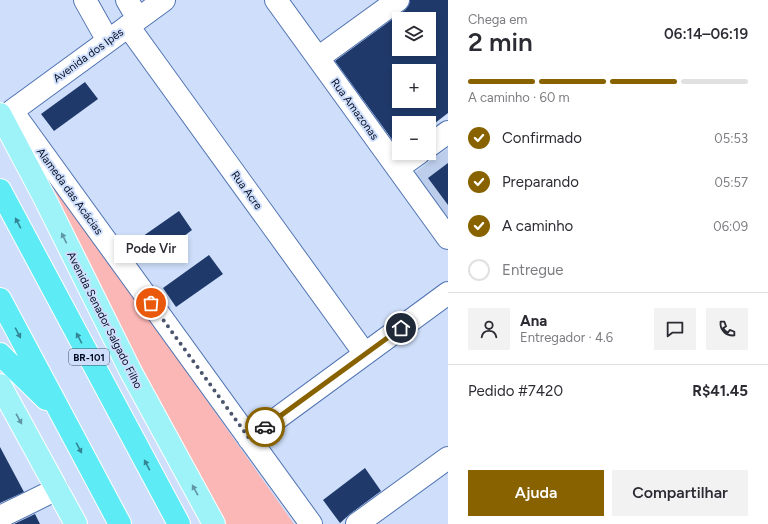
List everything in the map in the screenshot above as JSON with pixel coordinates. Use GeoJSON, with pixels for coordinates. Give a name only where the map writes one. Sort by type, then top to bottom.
{"type":"FeatureCollection","features":[{"type":"Feature","properties":{"kind":"highway","name":"BR-101"},"geometry":{"type":"LineString","coordinates":[[0,190],[179,524]]}},
{"type":"Feature","properties":{"kind":"highway"},"geometry":{"type":"LineString","coordinates":[[0,299],[120,524]]}},
{"type":"Feature","properties":{"kind":"highway"},"geometry":{"type":"LineString","coordinates":[[0,354],[61,413]]}},
{"type":"Feature","properties":{"kind":"main road","name":"Avenida Senador Salgado Filho"},"geometry":{"type":"LineString","coordinates":[[6,112],[44,197],[131,372],[214,524]]}},
{"type":"Feature","properties":{"kind":"main road"},"geometry":{"type":"LineString","coordinates":[[0,385],[76,524]]}},
{"type":"Feature","properties":{"kind":"street"},"geometry":{"type":"LineString","coordinates":[[85,0],[108,41]]}},
{"type":"Feature","properties":{"kind":"street","name":"Rua Acre"},"geometry":{"type":"LineString","coordinates":[[127,0],[133,22],[365,354]]}},
{"type":"Feature","properties":{"kind":"street","name":"Avenida dos Ipês"},"geometry":{"type":"LineString","coordinates":[[6,112],[164,0]]}},
{"type":"Feature","properties":{"kind":"street","name":"Rua Amazonas"},"geometry":{"type":"LineString","coordinates":[[276,0],[448,238]]}},
{"type":"Feature","properties":{"kind":"street"},"geometry":{"type":"LineString","coordinates":[[318,58],[398,0]]}},
{"type":"Feature","properties":{"kind":"street","name":"Alameda das Acácias"},"geometry":{"type":"LineString","coordinates":[[6,112],[249,438],[311,524]]}},
{"type":"Feature","properties":{"kind":"street"},"geometry":{"type":"LineString","coordinates":[[436,141],[448,132]]}},
{"type":"Feature","properties":{"kind":"street"},"geometry":{"type":"LineString","coordinates":[[398,168],[409,160]]}},
{"type":"Feature","properties":{"kind":"street"},"geometry":{"type":"LineString","coordinates":[[249,438],[448,293]]}},
{"type":"Feature","properties":{"kind":"street"},"geometry":{"type":"LineString","coordinates":[[358,524],[448,458]]}},
{"type":"Feature","properties":{"kind":"street"},"geometry":{"type":"LineString","coordinates":[[0,517],[57,489]]}},
{"type":"Feature","properties":{"kind":"shaded area"},"geometry":{"type":"Polygon","coordinates":[[[19,135],[294,524],[218,524],[19,135]]]}},
{"type":"Feature","properties":{"kind":"shaded area"},"geometry":{"type":"Polygon","coordinates":[[[448,148],[448,224],[413,174],[432,160],[436,160],[436,157],[448,148]]]}},
{"type":"Feature","properties":{"kind":"building"},"geometry":{"type":"Polygon","coordinates":[[[410,0],[448,0],[448,113],[436,122],[436,116],[392,116],[392,139],[335,61],[392,19],[392,56],[436,56],[436,12],[402,12],[409,5],[410,0]]]}},
{"type":"Feature","properties":{"kind":"building"},"geometry":{"type":"Polygon","coordinates":[[[85,82],[98,99],[54,131],[41,114],[85,82]]]}},
{"type":"Feature","properties":{"kind":"building"},"geometry":{"type":"Polygon","coordinates":[[[448,163],[448,205],[428,178],[448,163]]]}},
{"type":"Feature","properties":{"kind":"building"},"geometry":{"type":"Polygon","coordinates":[[[179,211],[192,230],[150,262],[136,241],[179,211]]]}},
{"type":"Feature","properties":{"kind":"building"},"geometry":{"type":"Polygon","coordinates":[[[209,255],[223,274],[176,307],[163,288],[209,255]]]}},
{"type":"Feature","properties":{"kind":"building"},"geometry":{"type":"Polygon","coordinates":[[[0,447],[24,492],[0,503],[0,447]]]}},
{"type":"Feature","properties":{"kind":"building"},"geometry":{"type":"Polygon","coordinates":[[[365,468],[381,491],[340,523],[323,500],[365,468]]]}},
{"type":"Feature","properties":{"kind":"building"},"geometry":{"type":"Polygon","coordinates":[[[35,514],[40,524],[14,524],[35,514]]]}},
{"type":"Feature","properties":{"kind":"way so far"},"geometry":{"type":"LineString","coordinates":[[151,303],[249,438],[265,427]]}},
{"type":"Feature","properties":{"kind":"place","name":"Pode Vir"},"geometry":{"type":"Point","coordinates":[151,303]}},
{"type":"Feature","properties":{"kind":"route"},"geometry":{"type":"LineString","coordinates":[[265,427],[401,328]]}}]}
